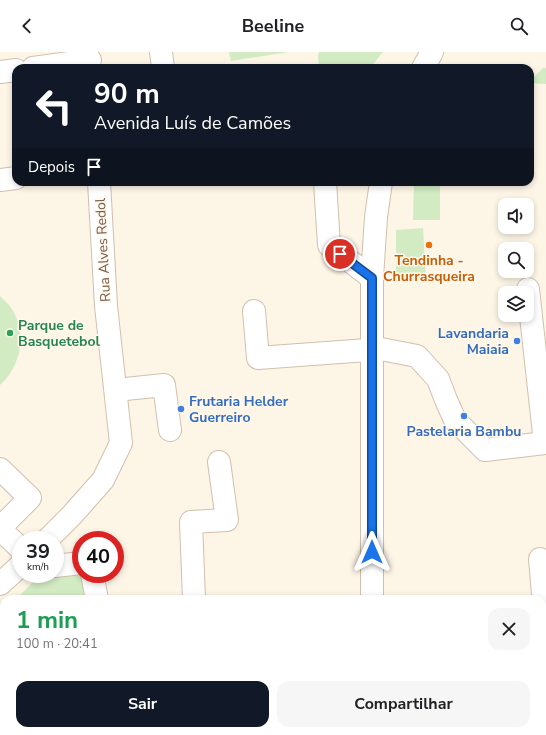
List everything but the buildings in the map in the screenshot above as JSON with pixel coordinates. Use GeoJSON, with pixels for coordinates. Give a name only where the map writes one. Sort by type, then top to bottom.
{"type":"FeatureCollection","features":[{"type":"Feature","properties":{"kind":"street"},"geometry":{"type":"LineString","coordinates":[[161,52],[162,64]]}},
{"type":"Feature","properties":{"kind":"street"},"geometry":{"type":"LineString","coordinates":[[425,64],[432,52]]}},
{"type":"Feature","properties":{"kind":"street"},"geometry":{"type":"LineString","coordinates":[[62,64],[90,60]]}},
{"type":"Feature","properties":{"kind":"street"},"geometry":{"type":"LineString","coordinates":[[0,72],[12,70]]}},
{"type":"Feature","properties":{"kind":"street"},"geometry":{"type":"LineString","coordinates":[[0,180],[12,178]]}},
{"type":"Feature","properties":{"kind":"street","name":"Rua Alves Redol"},"geometry":{"type":"LineString","coordinates":[[56,531],[103,480],[121,443],[106,306],[99,186]]}},
{"type":"Feature","properties":{"kind":"street"},"geometry":{"type":"LineString","coordinates":[[325,186],[329,245],[372,278]]}},
{"type":"Feature","properties":{"kind":"street"},"geometry":{"type":"LineString","coordinates":[[372,595],[372,278],[376,217],[380,186]]}},
{"type":"Feature","properties":{"kind":"street"},"geometry":{"type":"LineString","coordinates":[[254,311],[258,358],[381,349],[417,356],[438,378],[455,420],[485,450],[545,443],[532,322]]}},
{"type":"Feature","properties":{"kind":"street"},"geometry":{"type":"LineString","coordinates":[[116,390],[164,385],[170,430]]}},
{"type":"Feature","properties":{"kind":"street"},"geometry":{"type":"LineString","coordinates":[[194,595],[190,522],[227,520],[219,462]]}},
{"type":"Feature","properties":{"kind":"street"},"geometry":{"type":"LineString","coordinates":[[0,469],[30,498],[0,529],[12,540]]}},
{"type":"Feature","properties":{"kind":"street"},"geometry":{"type":"LineString","coordinates":[[540,559],[543,595]]}},
{"type":"Feature","properties":{"kind":"street"},"geometry":{"type":"LineString","coordinates":[[0,584],[12,573]]}},
{"type":"Feature","properties":{"kind":"street"},"geometry":{"type":"LineString","coordinates":[[94,583],[96,595]]}},
{"type":"Feature","properties":{"kind":"green space"},"geometry":{"type":"Polygon","coordinates":[[[229,52],[289,52],[231,61],[229,52]]]}},
{"type":"Feature","properties":{"kind":"green space"},"geometry":{"type":"Polygon","coordinates":[[[319,52],[383,52],[373,64],[319,64],[319,52]]]}},
{"type":"Feature","properties":{"kind":"green space"},"geometry":{"type":"Polygon","coordinates":[[[544,67],[546,69],[546,84],[534,83],[534,77],[544,67]]]}},
{"type":"Feature","properties":{"kind":"green space"},"geometry":{"type":"Polygon","coordinates":[[[414,186],[440,186],[440,220],[413,220],[414,186]]]}},
{"type":"Feature","properties":{"kind":"green space"},"geometry":{"type":"Polygon","coordinates":[[[423,228],[426,280],[396,281],[396,230],[423,228]]]}},
{"type":"Feature","properties":{"kind":"green space","name":"Parque de Basquetebol"},"geometry":{"type":"Polygon","coordinates":[[[0,296],[9,305],[19,325],[20,347],[18,358],[13,368],[0,385],[0,296]]]}},
{"type":"Feature","properties":{"kind":"green space"},"geometry":{"type":"Polygon","coordinates":[[[64,576],[72,576],[72,583],[94,583],[96,595],[20,595],[32,583],[64,583],[64,576]]]}},
{"type":"Feature","properties":{"kind":"place","name":"Tendinha - Churrasqueira"},"geometry":{"type":"Point","coordinates":[429,245]}},
{"type":"Feature","properties":{"kind":"place","name":"Parque de Basquetebol"},"geometry":{"type":"Point","coordinates":[10,333]}},
{"type":"Feature","properties":{"kind":"place","name":"Lavandaria Maiaia"},"geometry":{"type":"Point","coordinates":[517,341]}},
{"type":"Feature","properties":{"kind":"place","name":"Frutaria Helder Guerreiro"},"geometry":{"type":"Point","coordinates":[181,409]}},
{"type":"Feature","properties":{"kind":"place","name":"Pastelaria Bambu"},"geometry":{"type":"Point","coordinates":[464,416]}},
{"type":"Feature","properties":{"kind":"route"},"geometry":{"type":"LineString","coordinates":[[340,254],[372,278],[372,552]]}}]}
